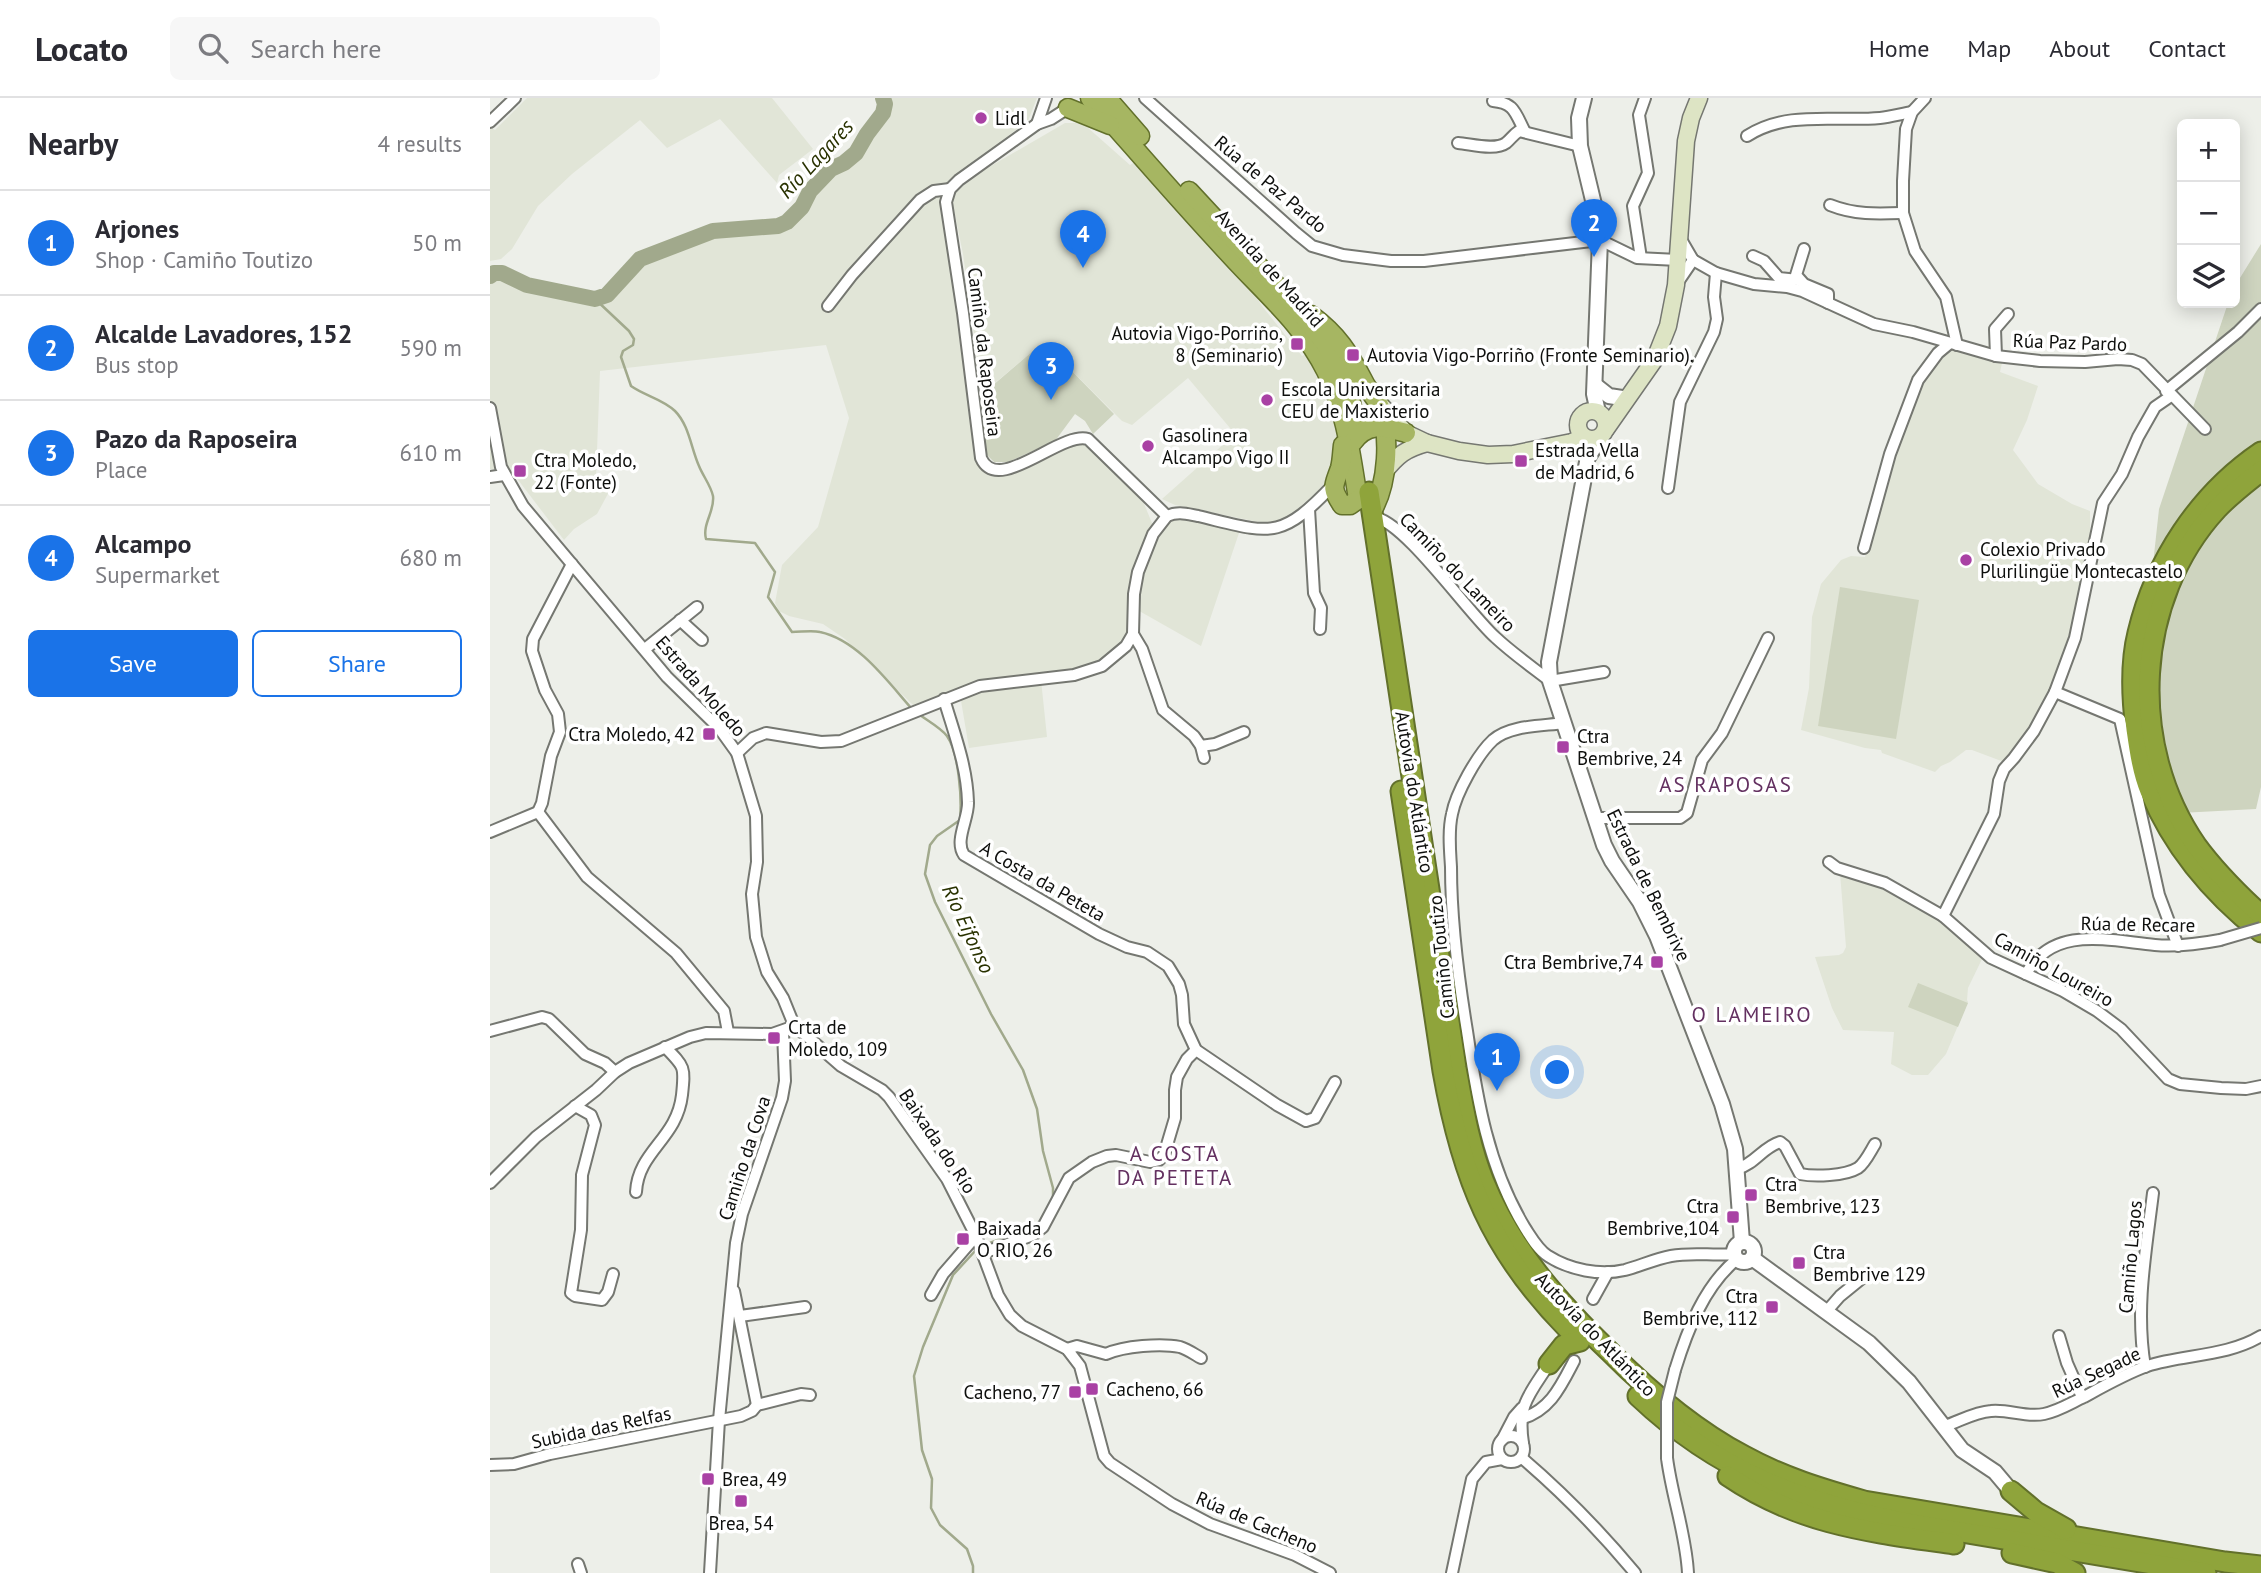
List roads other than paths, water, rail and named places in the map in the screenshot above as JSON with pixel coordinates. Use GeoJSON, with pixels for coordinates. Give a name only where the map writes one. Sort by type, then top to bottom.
{"type":"FeatureCollection","features":[{"type":"Feature","properties":{"kind":"highway","name":"Avenida de Madrid"},"geometry":{"type":"LineString","coordinates":[[1090,98],[1298,328],[1325,370],[1354,440]]}},
{"type":"Feature","properties":{"kind":"highway","name":"Avenida de Madrid"},"geometry":{"type":"LineString","coordinates":[[1110,100],[1200,203],[1291,300],[1327,346],[1346,384],[1363,505]]}},
{"type":"Feature","properties":{"kind":"highway"},"geometry":{"type":"LineString","coordinates":[[1069,101],[1118,130]]}},
{"type":"Feature","properties":{"kind":"highway"},"geometry":{"type":"LineString","coordinates":[[1291,300],[1328,327],[1348,350],[1366,387],[1377,401],[1384,427],[1387,447],[1378,501],[1363,505],[1335,495],[1333,485],[1341,466],[1354,440],[1367,428],[1384,427],[1406,433]]}},
{"type":"Feature","properties":{"kind":"highway"},"geometry":{"type":"LineString","coordinates":[[1341,466],[1344,418]]}},
{"type":"Feature","properties":{"kind":"highway"},"geometry":{"type":"LineString","coordinates":[[2261,452],[2225,480],[2187,524],[2169,552],[2151,590],[2137,634],[2132,699],[2139,752],[2149,789],[2166,825],[2222,910],[2261,946]]}},
{"type":"Feature","properties":{"kind":"highway"},"geometry":{"type":"LineString","coordinates":[[2261,471],[2217,509],[2182,557],[2165,595],[2153,633],[2149,696],[2156,750],[2165,785],[2180,818],[2217,873],[2261,915]]}},
{"type":"Feature","properties":{"kind":"highway","name":"Autovía do Atlántico"},"geometry":{"type":"LineString","coordinates":[[1363,505],[1451,1118],[1462,1161],[1494,1234],[1518,1272],[1548,1309],[1659,1416],[1742,1471],[1805,1499],[1861,1514],[2206,1573]]}},
{"type":"Feature","properties":{"kind":"highway","name":"Autovía do Atlántico"},"geometry":{"type":"LineString","coordinates":[[1363,505],[1456,1068],[1476,1158],[1505,1226],[1529,1264],[1559,1301],[1641,1383],[1706,1434],[1780,1474],[1864,1501],[2261,1566]]}},
{"type":"Feature","properties":{"kind":"highway"},"geometry":{"type":"LineString","coordinates":[[2197,872],[2236,912],[2261,930]]}},
{"type":"Feature","properties":{"kind":"highway"},"geometry":{"type":"LineString","coordinates":[[1549,1364],[1564,1345],[1580,1341]]}},
{"type":"Feature","properties":{"kind":"highway"},"geometry":{"type":"LineString","coordinates":[[1699,1445],[1708,1460],[1738,1483],[1790,1510],[1819,1520],[2031,1565],[2057,1563],[2075,1573]]}},
{"type":"Feature","properties":{"kind":"highway"},"geometry":{"type":"LineString","coordinates":[[1981,1521],[1998,1518],[2012,1511],[2014,1501],[2011,1491]]}},
{"type":"Feature","properties":{"kind":"highway"},"geometry":{"type":"LineString","coordinates":[[2011,1491],[2049,1521],[2089,1539]]}},
{"type":"Feature","properties":{"kind":"main road"},"geometry":{"type":"LineString","coordinates":[[1377,401],[1406,433],[1427,443],[1459,451],[1500,455],[1531,451],[1590,432],[1626,396],[1648,369],[1659,351],[1672,313],[1676,285],[1685,260],[1679,236],[1686,141],[1699,98]]}},
{"type":"Feature","properties":{"kind":"main road"},"geometry":{"type":"LineString","coordinates":[[1384,472],[1398,455],[1410,447],[1427,443]]}},
{"type":"Feature","properties":{"kind":"street"},"geometry":{"type":"LineString","coordinates":[[490,122],[515,98]]}},
{"type":"Feature","properties":{"kind":"street"},"geometry":{"type":"LineString","coordinates":[[1037,124],[1046,98]]}},
{"type":"Feature","properties":{"kind":"street","name":"Rúa de Paz Pardo"},"geometry":{"type":"LineString","coordinates":[[1145,98],[1312,246],[1343,255],[1391,261],[1424,261],[1600,240]]}},
{"type":"Feature","properties":{"kind":"street"},"geometry":{"type":"LineString","coordinates":[[1584,98],[1579,118],[1580,146],[1600,240],[1594,390],[1609,396],[1626,396]]}},
{"type":"Feature","properties":{"kind":"street"},"geometry":{"type":"LineString","coordinates":[[1641,258],[1633,206],[1648,173],[1639,115],[1645,98]]}},
{"type":"Feature","properties":{"kind":"street"},"geometry":{"type":"LineString","coordinates":[[1864,548],[1890,454],[1918,380],[1938,353],[1954,344],[1946,297],[1915,251],[1903,213],[1906,129],[1912,112],[1925,98]]}},
{"type":"Feature","properties":{"kind":"street"},"geometry":{"type":"LineString","coordinates":[[828,306],[852,275],[920,200],[934,191],[950,189],[971,170],[1037,124],[1051,119],[1069,101]]}},
{"type":"Feature","properties":{"kind":"street"},"geometry":{"type":"LineString","coordinates":[[1493,101],[1507,102],[1525,132]]}},
{"type":"Feature","properties":{"kind":"street"},"geometry":{"type":"LineString","coordinates":[[1747,136],[1786,120],[1880,118],[1912,112]]}},
{"type":"Feature","properties":{"kind":"street"},"geometry":{"type":"LineString","coordinates":[[1458,143],[1497,146],[1507,143],[1514,134],[1525,132],[1580,146]]}},
{"type":"Feature","properties":{"kind":"street","name":"Camiño da Raposeira"},"geometry":{"type":"LineString","coordinates":[[950,189],[946,202],[982,463],[991,470],[1005,470],[1071,439],[1087,439],[1167,516]]}},
{"type":"Feature","properties":{"kind":"street"},"geometry":{"type":"LineString","coordinates":[[1830,205],[1861,214],[1903,213]]}},
{"type":"Feature","properties":{"kind":"street"},"geometry":{"type":"LineString","coordinates":[[1600,240],[1641,258],[1685,260]]}},
{"type":"Feature","properties":{"kind":"street"},"geometry":{"type":"LineString","coordinates":[[1798,280],[1796,271],[1804,249]]}},
{"type":"Feature","properties":{"kind":"street"},"geometry":{"type":"LineString","coordinates":[[1753,256],[1764,261],[1779,278],[1798,280],[1828,294],[1828,303]]}},
{"type":"Feature","properties":{"kind":"street","name":"Rúa Paz Pardo"},"geometry":{"type":"LineString","coordinates":[[1685,260],[1754,284],[1802,291],[1874,324],[1996,356],[2051,362],[2132,360],[2142,364],[2204,429]]}},
{"type":"Feature","properties":{"kind":"street"},"geometry":{"type":"LineString","coordinates":[[1668,488],[1680,402],[1714,332],[1717,319],[1714,297],[1716,273]]}},
{"type":"Feature","properties":{"kind":"street"},"geometry":{"type":"LineString","coordinates":[[1943,916],[1994,814],[1999,781],[2004,769],[2034,731],[2055,692],[2075,638],[2103,503],[2122,474],[2155,407],[2261,309]]}},
{"type":"Feature","properties":{"kind":"street"},"geometry":{"type":"LineString","coordinates":[[1996,356],[1994,329],[2008,313]]}},
{"type":"Feature","properties":{"kind":"street","name":"Estrada de Bembrive"},"geometry":{"type":"LineString","coordinates":[[1594,390],[1590,432],[1549,662],[1550,681],[1594,818],[1612,861],[1640,902],[1657,936],[1722,1104],[1738,1169],[1741,1253]]}},
{"type":"Feature","properties":{"kind":"street","name":"Estrada Moledo"},"geometry":{"type":"LineString","coordinates":[[490,408],[504,475],[523,506],[667,677],[719,728],[737,753],[756,816],[757,862],[752,894],[756,937],[767,972],[794,1025]]}},
{"type":"Feature","properties":{"kind":"street"},"geometry":{"type":"LineString","coordinates":[[490,477],[504,475]]}},
{"type":"Feature","properties":{"kind":"street"},"geometry":{"type":"LineString","coordinates":[[1204,758],[1201,746],[1188,728],[1163,710],[1143,649],[1133,634],[1134,594],[1138,572],[1153,534],[1167,516],[1183,513],[1241,526],[1274,529],[1292,522],[1311,508],[1333,485]]}},
{"type":"Feature","properties":{"kind":"street"},"geometry":{"type":"LineString","coordinates":[[1311,508],[1363,505]]}},
{"type":"Feature","properties":{"kind":"street","name":"Camiño do Lameiro"},"geometry":{"type":"LineString","coordinates":[[1363,505],[1413,545],[1493,636],[1550,681]]}},
{"type":"Feature","properties":{"kind":"street"},"geometry":{"type":"LineString","coordinates":[[1311,508],[1314,593],[1321,608],[1320,629]]}},
{"type":"Feature","properties":{"kind":"street"},"geometry":{"type":"LineString","coordinates":[[490,832],[538,812],[542,803],[551,756],[560,732],[558,714],[545,690],[532,651],[533,639],[572,564]]}},
{"type":"Feature","properties":{"kind":"street"},"geometry":{"type":"LineString","coordinates":[[645,649],[696,607]]}},
{"type":"Feature","properties":{"kind":"street"},"geometry":{"type":"LineString","coordinates":[[680,620],[702,640]]}},
{"type":"Feature","properties":{"kind":"street"},"geometry":{"type":"LineString","coordinates":[[737,753],[753,738],[766,733],[832,743],[851,739],[980,686],[1063,677],[1089,671],[1114,657],[1133,634]]}},
{"type":"Feature","properties":{"kind":"street"},"geometry":{"type":"LineString","coordinates":[[1594,818],[1680,818],[1687,813],[1702,760],[1722,733],[1768,638]]}},
{"type":"Feature","properties":{"kind":"street"},"geometry":{"type":"LineString","coordinates":[[1550,681],[1604,672]]}},
{"type":"Feature","properties":{"kind":"street"},"geometry":{"type":"LineString","coordinates":[[2055,692],[2120,719],[2159,894],[2178,946]]}},
{"type":"Feature","properties":{"kind":"street","name":"A Costa da Peteta"},"geometry":{"type":"LineString","coordinates":[[944,699],[958,743],[968,801],[961,851],[970,859],[1099,934],[1127,947],[1147,952],[1168,966],[1179,984],[1184,1024],[1196,1050]]}},
{"type":"Feature","properties":{"kind":"street","name":"Camiño Toutizo"},"geometry":{"type":"LineString","coordinates":[[1564,723],[1512,730],[1492,741],[1457,797],[1450,828],[1454,945],[1483,1126],[1502,1184],[1530,1236],[1546,1255],[1576,1268],[1608,1272],[1626,1270],[1672,1255],[1741,1253]]}},
{"type":"Feature","properties":{"kind":"street"},"geometry":{"type":"LineString","coordinates":[[1201,746],[1215,744],[1244,732]]}},
{"type":"Feature","properties":{"kind":"street"},"geometry":{"type":"LineString","coordinates":[[538,812],[587,877],[676,953],[724,1011],[728,1032]]}},
{"type":"Feature","properties":{"kind":"street","name":"Camiño Loureiro"},"geometry":{"type":"LineString","coordinates":[[1829,862],[1837,868],[1885,883],[1943,916],[1991,958],[2063,991],[2097,1011],[2121,1029],[2168,1079],[2180,1084],[2221,1088],[2261,1086]]}},
{"type":"Feature","properties":{"kind":"street","name":"Rúa de Recare"},"geometry":{"type":"LineString","coordinates":[[2026,974],[2043,954],[2078,939],[2178,946],[2261,930]]}},
{"type":"Feature","properties":{"kind":"street"},"geometry":{"type":"LineString","coordinates":[[490,1031],[542,1017],[548,1019],[585,1054],[605,1063],[615,1072]]}},
{"type":"Feature","properties":{"kind":"street"},"geometry":{"type":"LineString","coordinates":[[490,1183],[536,1137],[629,1062],[690,1037],[728,1032],[783,1032],[794,1025]]}},
{"type":"Feature","properties":{"kind":"street","name":"Baixada do Río"},"geometry":{"type":"LineString","coordinates":[[794,1025],[841,1066],[888,1097],[947,1179],[982,1251]]}},
{"type":"Feature","properties":{"kind":"street","name":"Camiño da Cova"},"geometry":{"type":"LineString","coordinates":[[710,1573],[719,1420],[736,1242],[742,1214],[782,1098],[785,1081],[783,1032]]}},
{"type":"Feature","properties":{"kind":"street"},"geometry":{"type":"LineString","coordinates":[[636,1192],[644,1164],[669,1132],[681,1108],[683,1067],[665,1047]]}},
{"type":"Feature","properties":{"kind":"street"},"geometry":{"type":"LineString","coordinates":[[1201,1358],[1183,1348],[1167,1346],[1118,1348],[1106,1354],[1077,1346],[1068,1349],[1022,1326],[1010,1315],[998,1296],[982,1251],[1033,1235],[1043,1227],[1069,1178],[1092,1162],[1116,1155],[1150,1162],[1159,1160],[1164,1155],[1175,1118],[1177,1077],[1196,1050],[1277,1105],[1306,1121],[1315,1118],[1335,1082]]}},
{"type":"Feature","properties":{"kind":"street"},"geometry":{"type":"LineString","coordinates":[[575,1106],[591,1115],[595,1125],[582,1175],[581,1230],[571,1293],[602,1300],[608,1292],[612,1273]]}},
{"type":"Feature","properties":{"kind":"street"},"geometry":{"type":"LineString","coordinates":[[1738,1169],[1752,1163],[1773,1144],[1780,1142],[1800,1174],[1828,1175],[1859,1167],[1875,1144]]}},
{"type":"Feature","properties":{"kind":"street","name":"Camiño Lagos"},"geometry":{"type":"LineString","coordinates":[[2145,1367],[2140,1292],[2153,1193]]}},
{"type":"Feature","properties":{"kind":"street"},"geometry":{"type":"LineString","coordinates":[[932,1295],[943,1273],[976,1236]]}},
{"type":"Feature","properties":{"kind":"street"},"geometry":{"type":"LineString","coordinates":[[1695,1573],[1687,1555],[1670,1487],[1667,1402],[1682,1346],[1723,1271],[1741,1253],[1869,1343],[1945,1426],[1962,1450],[1996,1472],[2011,1491]]}},
{"type":"Feature","properties":{"kind":"street"},"geometry":{"type":"LineString","coordinates":[[1593,1299],[1608,1272]]}},
{"type":"Feature","properties":{"kind":"street"},"geometry":{"type":"LineString","coordinates":[[1826,1312],[1840,1296],[1867,1274]]}},
{"type":"Feature","properties":{"kind":"street"},"geometry":{"type":"LineString","coordinates":[[733,1285],[757,1405]]}},
{"type":"Feature","properties":{"kind":"street"},"geometry":{"type":"LineString","coordinates":[[740,1316],[805,1307]]}},
{"type":"Feature","properties":{"kind":"street"},"geometry":{"type":"LineString","coordinates":[[2059,1336],[2082,1397]]}},
{"type":"Feature","properties":{"kind":"street","name":"Rúa Segade"},"geometry":{"type":"LineString","coordinates":[[1945,1426],[1991,1411],[2023,1415],[2048,1414],[2145,1367],[2231,1349],[2261,1336]]}},
{"type":"Feature","properties":{"kind":"street","name":"Rúa de Cacheno"},"geometry":{"type":"LineString","coordinates":[[1068,1349],[1080,1366],[1101,1448],[1110,1463],[1172,1504],[1210,1524],[1295,1555],[1330,1573]]}},
{"type":"Feature","properties":{"kind":"street"},"geometry":{"type":"LineString","coordinates":[[1502,1459],[1498,1452],[1514,1417],[1547,1405],[1558,1392],[1574,1361]]}},
{"type":"Feature","properties":{"kind":"street"},"geometry":{"type":"LineString","coordinates":[[1452,1573],[1472,1479],[1486,1462],[1502,1459],[1512,1463],[1522,1458],[1525,1451],[1521,1414],[1549,1364]]}},
{"type":"Feature","properties":{"kind":"street","name":"Subida das Relfas"},"geometry":{"type":"LineString","coordinates":[[490,1465],[514,1464],[550,1454],[719,1420],[752,1412],[757,1405],[801,1394],[810,1395]]}},
{"type":"Feature","properties":{"kind":"street"},"geometry":{"type":"LineString","coordinates":[[1502,1440],[1514,1436],[1523,1443]]}},
{"type":"Feature","properties":{"kind":"street"},"geometry":{"type":"LineString","coordinates":[[1522,1458],[1584,1515],[1634,1573]]}},
{"type":"Feature","properties":{"kind":"street"},"geometry":{"type":"LineString","coordinates":[[1681,1573],[1687,1555]]}},
{"type":"Feature","properties":{"kind":"street"},"geometry":{"type":"LineString","coordinates":[[1687,1555],[1688,1573]]}},
{"type":"Feature","properties":{"kind":"waterway","name":"Río Lagares"},"geometry":{"type":"LineString","coordinates":[[490,276],[502,273],[527,285],[595,299],[607,295],[640,259],[713,231],[778,226],[787,222],[802,207],[810,191],[831,169],[856,153],[883,113],[883,98]]}},
{"type":"Feature","properties":{"kind":"waterway","name":"Río Eifonso"},"geometry":{"type":"LineString","coordinates":[[595,299],[634,339],[633,345],[623,351],[621,357],[631,386],[670,407],[684,423],[713,496],[706,539],[755,543],[775,572],[768,597],[792,632],[820,632],[847,644],[871,663],[912,709]]}},
{"type":"Feature","properties":{"kind":"waterway","name":"Río Eifonso"},"geometry":{"type":"LineString","coordinates":[[920,715],[941,730],[951,744],[959,776],[961,800],[960,820],[937,836],[930,845],[925,874],[935,902],[991,1014],[1023,1070],[1037,1109],[1053,1199]]}},
{"type":"Feature","properties":{"kind":"waterway","name":"Río Eifonso"},"geometry":{"type":"LineString","coordinates":[[984,1245],[1029,1229],[1042,1220]]}},
{"type":"Feature","properties":{"kind":"waterway","name":"Río Eifonso"},"geometry":{"type":"LineString","coordinates":[[973,1573],[967,1549],[940,1525],[931,1508],[932,1479],[922,1450],[914,1376],[953,1275],[976,1250]]}},
{"type":"Feature","properties":{"kind":"place","name":"Lidl"},"geometry":{"type":"Point","coordinates":[981,118]}},
{"type":"Feature","properties":{"kind":"place","name":"Alcalde Lavadores, 152"},"geometry":{"type":"Point","coordinates":[1594,257]}},
{"type":"Feature","properties":{"kind":"place","name":"Alcampo"},"geometry":{"type":"Point","coordinates":[1083,268]}},
{"type":"Feature","properties":{"kind":"place","name":"Autovia Vigo-Porriño, 8 (Seminario)"},"geometry":{"type":"Point","coordinates":[1297,344]}},
{"type":"Feature","properties":{"kind":"place","name":"Autovia Vigo-Porriño (Fronte Seminario)."},"geometry":{"type":"Point","coordinates":[1353,355]}},
{"type":"Feature","properties":{"kind":"place","name":"Pazo da Raposeira"},"geometry":{"type":"Point","coordinates":[1051,400]}},
{"type":"Feature","properties":{"kind":"place","name":"Escola Universitaria CEU de Maxisterio"},"geometry":{"type":"Point","coordinates":[1267,400]}},
{"type":"Feature","properties":{"kind":"place","name":"Gasolinera Alcampo Vigo II"},"geometry":{"type":"Point","coordinates":[1148,446]}},
{"type":"Feature","properties":{"kind":"place","name":"Estrada Vella de Madrid, 6"},"geometry":{"type":"Point","coordinates":[1521,461]}},
{"type":"Feature","properties":{"kind":"place","name":"Ctra Moledo, 22 (Fonte)"},"geometry":{"type":"Point","coordinates":[520,471]}},
{"type":"Feature","properties":{"kind":"place","name":"Colexio Privado Plurilingüe Montecastelo"},"geometry":{"type":"Point","coordinates":[1966,560]}},
{"type":"Feature","properties":{"kind":"place","name":"Ctra Moledo, 42"},"geometry":{"type":"Point","coordinates":[709,734]}},
{"type":"Feature","properties":{"kind":"place","name":"Ctra Bembrive, 24"},"geometry":{"type":"Point","coordinates":[1563,747]}},
{"type":"Feature","properties":{"kind":"place","name":"Ctra Bembrive,74"},"geometry":{"type":"Point","coordinates":[1657,962]}},
{"type":"Feature","properties":{"kind":"place","name":"Crta de Moledo, 109"},"geometry":{"type":"Point","coordinates":[774,1038]}},
{"type":"Feature","properties":{"kind":"place","name":"Arjones"},"geometry":{"type":"Point","coordinates":[1497,1091]}},
{"type":"Feature","properties":{"kind":"place","name":"Ctra Bembrive, 123"},"geometry":{"type":"Point","coordinates":[1751,1195]}},
{"type":"Feature","properties":{"kind":"place","name":"Ctra Bembrive,104"},"geometry":{"type":"Point","coordinates":[1733,1217]}},
{"type":"Feature","properties":{"kind":"place","name":"Baixada O RIO, 26"},"geometry":{"type":"Point","coordinates":[963,1239]}},
{"type":"Feature","properties":{"kind":"place","name":"Ctra Bembrive 129"},"geometry":{"type":"Point","coordinates":[1799,1263]}},
{"type":"Feature","properties":{"kind":"place","name":"Ctra Bembrive, 112"},"geometry":{"type":"Point","coordinates":[1772,1307]}},
{"type":"Feature","properties":{"kind":"place","name":"Cacheno, 66"},"geometry":{"type":"Point","coordinates":[1092,1389]}},
{"type":"Feature","properties":{"kind":"place","name":"Cacheno, 77"},"geometry":{"type":"Point","coordinates":[1075,1392]}},
{"type":"Feature","properties":{"kind":"place","name":"Brea, 49"},"geometry":{"type":"Point","coordinates":[708,1479]}},
{"type":"Feature","properties":{"kind":"place","name":"Brea, 54"},"geometry":{"type":"Point","coordinates":[741,1501]}},
{"type":"Feature","properties":{"kind":"district","name":"AS RAPOSAS"},"geometry":{"type":"Point","coordinates":[1726,785]}},
{"type":"Feature","properties":{"kind":"district","name":"O LAMEIRO"},"geometry":{"type":"Point","coordinates":[1752,1015]}},
{"type":"Feature","properties":{"kind":"district","name":"A COSTA DA PETETA"},"geometry":{"type":"Point","coordinates":[1175,1166]}}]}
